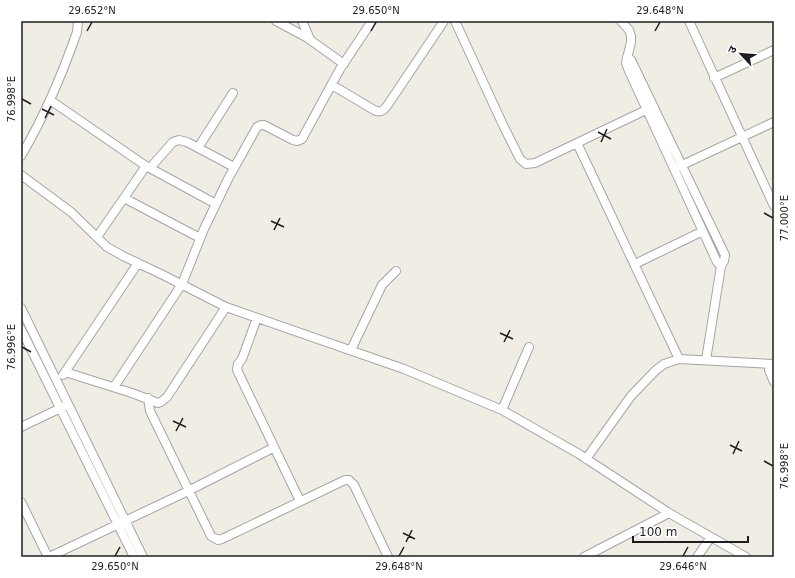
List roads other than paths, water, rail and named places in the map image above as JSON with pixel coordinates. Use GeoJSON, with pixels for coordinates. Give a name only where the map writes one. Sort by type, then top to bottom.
{"type":"FeatureCollection","features":[{"type":"Feature","properties":{"kind":"street"},"geometry":{"type":"LineString","coordinates":[[21,156],[39,125],[50,100],[77,32],[78,21]]}},
{"type":"Feature","properties":{"kind":"street"},"geometry":{"type":"LineString","coordinates":[[276,21],[310,40],[344,64]]}},
{"type":"Feature","properties":{"kind":"street"},"geometry":{"type":"LineString","coordinates":[[302,21],[310,40]]}},
{"type":"Feature","properties":{"kind":"street"},"geometry":{"type":"LineString","coordinates":[[114,387],[182,284],[200,238],[216,204],[234,167],[258,127],[260,125],[267,126],[293,140],[300,141],[304,137],[344,64],[372,21]]}},
{"type":"Feature","properties":{"kind":"street"},"geometry":{"type":"LineString","coordinates":[[332,85],[374,110],[381,112],[389,103],[444,21]]}},
{"type":"Feature","properties":{"kind":"street"},"geometry":{"type":"LineString","coordinates":[[455,21],[503,125],[520,159],[526,164],[535,163],[646,110]]}},
{"type":"Feature","properties":{"kind":"street"},"geometry":{"type":"LineString","coordinates":[[621,21],[629,30],[631,36],[626,63],[629,72],[716,262],[721,266]]}},
{"type":"Feature","properties":{"kind":"street"},"geometry":{"type":"LineString","coordinates":[[689,21],[714,78],[771,192],[774,206]]}},
{"type":"Feature","properties":{"kind":"street"},"geometry":{"type":"LineString","coordinates":[[714,78],[774,50]]}},
{"type":"Feature","properties":{"kind":"street"},"geometry":{"type":"LineString","coordinates":[[627,57],[631,60],[725,258],[721,266],[706,360]]}},
{"type":"Feature","properties":{"kind":"street"},"geometry":{"type":"LineString","coordinates":[[198,148],[233,92]]}},
{"type":"Feature","properties":{"kind":"street"},"geometry":{"type":"LineString","coordinates":[[50,100],[148,167],[216,204]]}},
{"type":"Feature","properties":{"kind":"street"},"geometry":{"type":"LineString","coordinates":[[674,170],[774,122]]}},
{"type":"Feature","properties":{"kind":"street"},"geometry":{"type":"LineString","coordinates":[[97,237],[148,167],[176,140],[183,140],[234,167]]}},
{"type":"Feature","properties":{"kind":"street"},"geometry":{"type":"LineString","coordinates":[[577,143],[680,359]]}},
{"type":"Feature","properties":{"kind":"street"},"geometry":{"type":"LineString","coordinates":[[21,175],[71,212],[107,248],[226,307],[404,369],[502,410],[586,459],[669,513],[746,557]]}},
{"type":"Feature","properties":{"kind":"street"},"geometry":{"type":"LineString","coordinates":[[124,198],[200,238]]}},
{"type":"Feature","properties":{"kind":"street"},"geometry":{"type":"LineString","coordinates":[[635,264],[703,231]]}},
{"type":"Feature","properties":{"kind":"street"},"geometry":{"type":"LineString","coordinates":[[58,382],[138,263]]}},
{"type":"Feature","properties":{"kind":"street"},"geometry":{"type":"LineString","coordinates":[[351,350],[382,285],[396,271]]}},
{"type":"Feature","properties":{"kind":"street"},"geometry":{"type":"LineString","coordinates":[[65,372],[161,402],[167,397],[226,307]]}},
{"type":"Feature","properties":{"kind":"street"},"geometry":{"type":"LineString","coordinates":[[21,308],[143,557]]}},
{"type":"Feature","properties":{"kind":"street"},"geometry":{"type":"LineString","coordinates":[[257,318],[242,359],[238,364],[237,370],[273,448],[300,501]]}},
{"type":"Feature","properties":{"kind":"street"},"geometry":{"type":"LineString","coordinates":[[21,329],[134,557]]}},
{"type":"Feature","properties":{"kind":"street"},"geometry":{"type":"LineString","coordinates":[[502,410],[529,347]]}},
{"type":"Feature","properties":{"kind":"street"},"geometry":{"type":"LineString","coordinates":[[586,459],[631,396],[656,370],[671,361],[680,359],[773,363],[770,370],[774,382]]}},
{"type":"Feature","properties":{"kind":"street"},"geometry":{"type":"LineString","coordinates":[[148,398],[150,411],[211,536],[218,540],[222,539],[272,516],[342,480],[349,480],[354,485],[388,557]]}},
{"type":"Feature","properties":{"kind":"street"},"geometry":{"type":"LineString","coordinates":[[21,427],[69,404]]}},
{"type":"Feature","properties":{"kind":"street"},"geometry":{"type":"LineString","coordinates":[[21,502],[49,557],[189,491],[273,448]]}},
{"type":"Feature","properties":{"kind":"street"},"geometry":{"type":"LineString","coordinates":[[584,557],[669,513]]}},
{"type":"Feature","properties":{"kind":"street"},"geometry":{"type":"LineString","coordinates":[[697,557],[712,537]]}}]}
